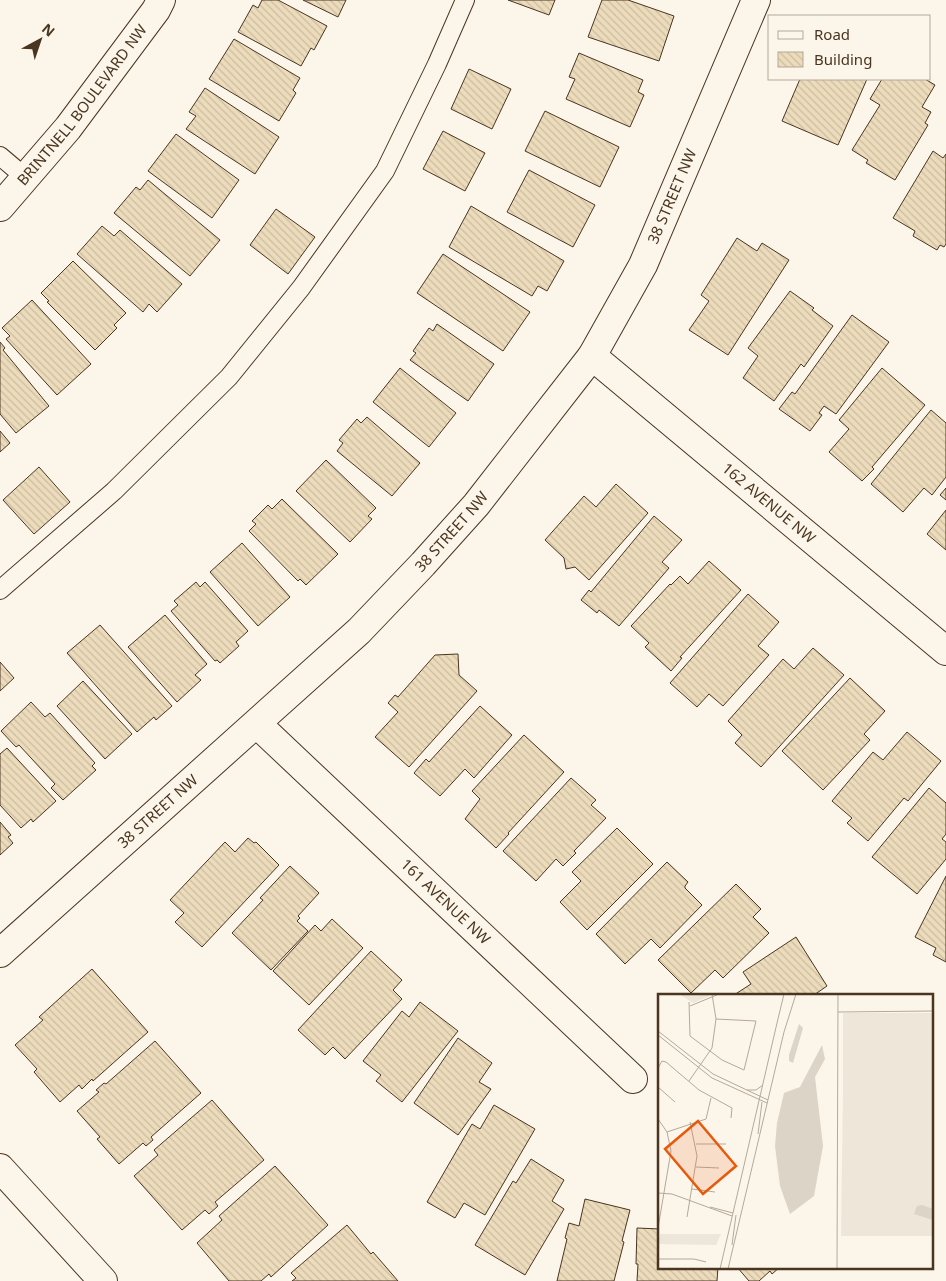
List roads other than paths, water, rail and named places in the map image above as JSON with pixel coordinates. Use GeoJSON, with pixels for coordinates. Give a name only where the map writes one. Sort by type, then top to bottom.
{"type":"FeatureCollection","features":[{"type":"Feature","properties":{"kind":"street","name":"BRINTNELL BOULEVARD NW"},"geometry":{"type":"LineString","coordinates":[[0,207],[68,128],[107,78],[156,10],[161,0]]}},
{"type":"Feature","properties":{"kind":"street","name":"38 STREET NW"},"geometry":{"type":"LineString","coordinates":[[0,953],[257,724],[359,630],[424,564],[476,505],[592,356],[643,265],[756,0]]}},
{"type":"Feature","properties":{"kind":"street","name":"162 AVENUE NW"},"geometry":{"type":"LineString","coordinates":[[592,356],[946,651]]}},
{"type":"Feature","properties":{"kind":"street","name":"161 AVENUE NW"},"geometry":{"type":"LineString","coordinates":[[257,724],[634,1079]]}},
{"type":"Feature","properties":{"kind":"street"},"geometry":{"type":"LineString","coordinates":[[0,1168],[104,1281]]}},
{"type":"Feature","properties":{"kind":"lane"},"geometry":{"type":"LineString","coordinates":[[0,590],[114,491],[222,384],[301,288],[385,171],[437,64],[465,0]]}},
{"type":"Feature","properties":{"kind":"lane"},"geometry":{"type":"LineString","coordinates":[[0,156],[26,178]]}}]}
